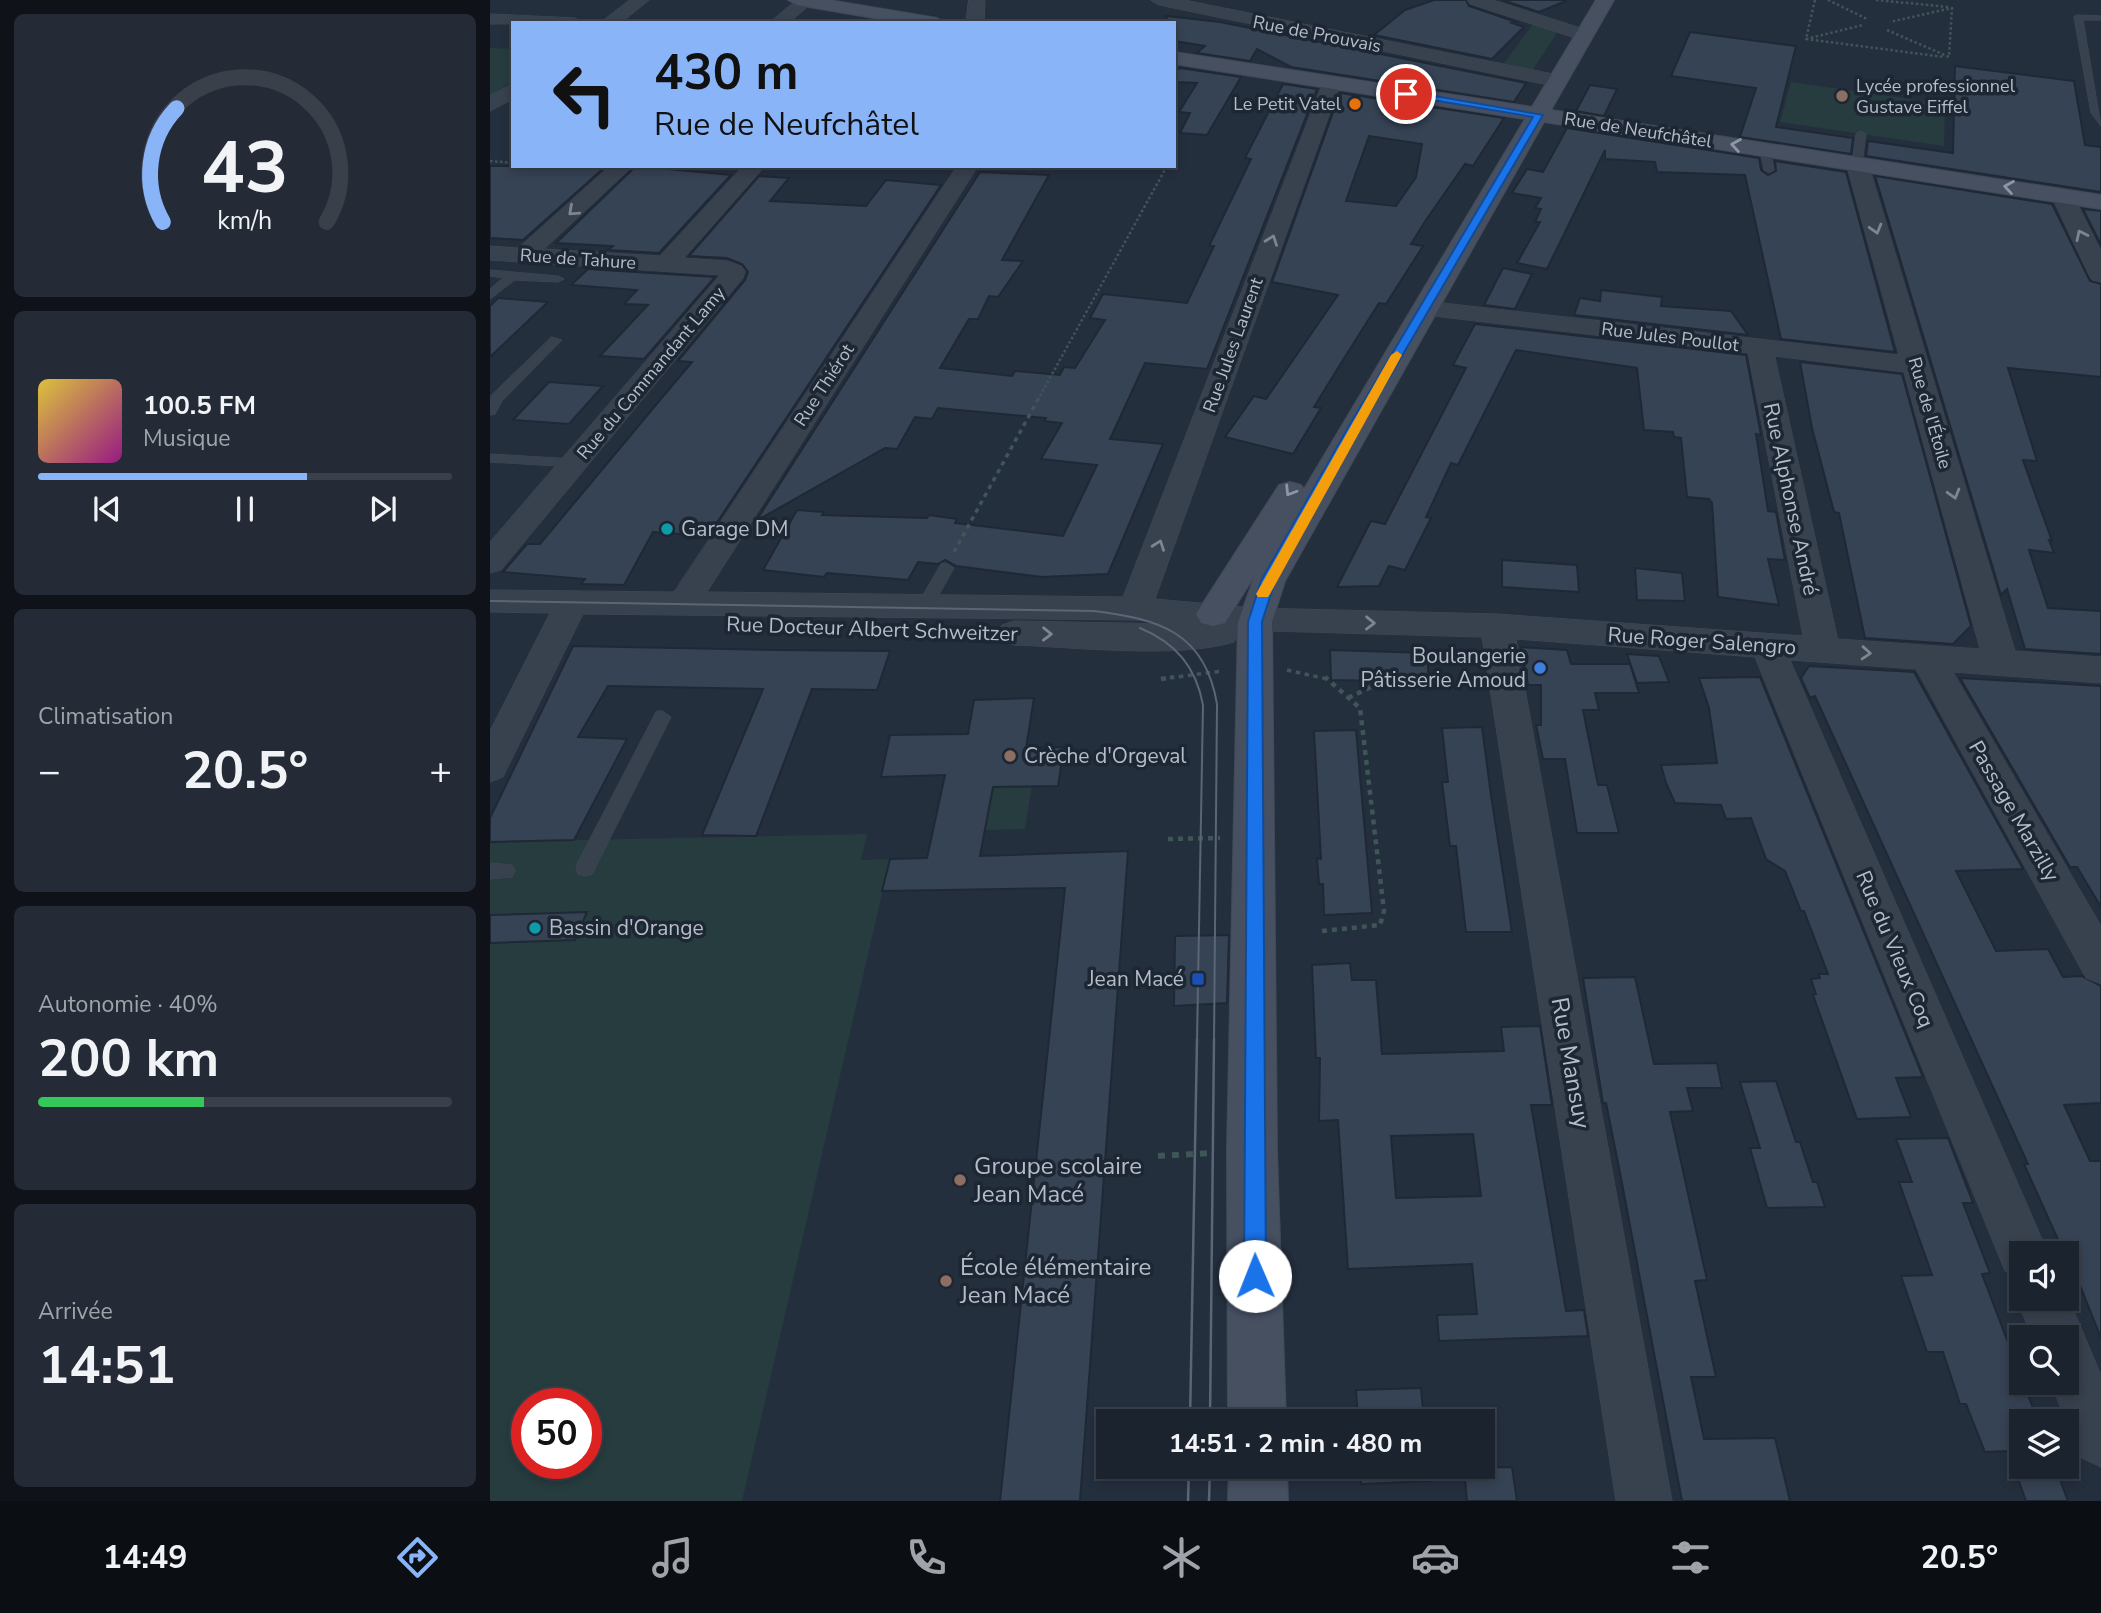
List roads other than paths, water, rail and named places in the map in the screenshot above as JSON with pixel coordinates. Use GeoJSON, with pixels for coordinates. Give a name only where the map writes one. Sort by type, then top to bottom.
{"type":"FeatureCollection","features":[{"type":"Feature","properties":{"kind":"main road"},"geometry":{"type":"LineString","coordinates":[[1257,1409],[1252,1151],[1255,641],[1268,581],[1355,426],[1605,0]]}},
{"type":"Feature","properties":{"kind":"main road"},"geometry":{"type":"LineString","coordinates":[[801,1],[845,4],[889,19],[913,21]]}},
{"type":"Feature","properties":{"kind":"main road","name":"Rue de Neufchâtel"},"geometry":{"type":"LineString","coordinates":[[1176,58],[1538,115],[1767,160],[1857,163],[2101,202]]}},
{"type":"Feature","properties":{"kind":"main road"},"geometry":{"type":"LineString","coordinates":[[1213,614],[1305,468],[1355,426]]}},
{"type":"Feature","properties":{"kind":"main road"},"geometry":{"type":"LineString","coordinates":[[1258,1479],[1258,1501]]}},
{"type":"Feature","properties":{"kind":"street"},"geometry":{"type":"LineString","coordinates":[[612,21],[641,0]]}},
{"type":"Feature","properties":{"kind":"street","name":"Rue de Prouvais"},"geometry":{"type":"LineString","coordinates":[[1159,0],[1558,81]]}},
{"type":"Feature","properties":{"kind":"street"},"geometry":{"type":"LineString","coordinates":[[1476,0],[1584,35]]}},
{"type":"Feature","properties":{"kind":"street"},"geometry":{"type":"LineString","coordinates":[[780,21],[801,1]]}},
{"type":"Feature","properties":{"kind":"street"},"geometry":{"type":"LineString","coordinates":[[975,21],[979,1]]}},
{"type":"Feature","properties":{"kind":"street"},"geometry":{"type":"LineString","coordinates":[[490,19],[532,21]]}},
{"type":"Feature","properties":{"kind":"street","name":"Rue Jules Laurent"},"geometry":{"type":"LineString","coordinates":[[1135,609],[1332,82]]}},
{"type":"Feature","properties":{"kind":"street"},"geometry":{"type":"LineString","coordinates":[[490,106],[511,91]]}},
{"type":"Feature","properties":{"kind":"street","name":"Rue de l'Étoile"},"geometry":{"type":"LineString","coordinates":[[1857,163],[2001,663]]}},
{"type":"Feature","properties":{"kind":"street"},"geometry":{"type":"LineString","coordinates":[[518,266],[621,168]]}},
{"type":"Feature","properties":{"kind":"street"},"geometry":{"type":"LineString","coordinates":[[666,264],[753,168]]}},
{"type":"Feature","properties":{"kind":"street","name":"Rue Thiérot"},"geometry":{"type":"LineString","coordinates":[[683,604],[967,168]]}},
{"type":"Feature","properties":{"kind":"street"},"geometry":{"type":"LineString","coordinates":[[2062,195],[2101,275]]}},
{"type":"Feature","properties":{"kind":"street","name":"Rue de Tahure"},"geometry":{"type":"LineString","coordinates":[[490,253],[518,266],[666,264]]}},
{"type":"Feature","properties":{"kind":"street","name":"Rue du Commandant Lamy"},"geometry":{"type":"LineString","coordinates":[[490,562],[732,278],[733,271],[666,264]]}},
{"type":"Feature","properties":{"kind":"street","name":"Rue Jules Poullot"},"geometry":{"type":"LineString","coordinates":[[1424,308],[1916,365]]}},
{"type":"Feature","properties":{"kind":"street","name":"Rue Alphonse André"},"geometry":{"type":"LineString","coordinates":[[1760,348],[1823,649]]}},
{"type":"Feature","properties":{"kind":"street","name":"Rue Docteur Albert Schweitzer"},"geometry":{"type":"LineString","coordinates":[[490,601],[569,609],[667,624],[969,628],[1034,634],[1255,641]]}},
{"type":"Feature","properties":{"kind":"street","name":"Rue Docteur Albert Schweitzer"},"geometry":{"type":"LineString","coordinates":[[490,610],[683,604],[1135,609],[1213,614],[1255,641]]}},
{"type":"Feature","properties":{"kind":"street"},"geometry":{"type":"LineString","coordinates":[[490,767],[569,609]]}},
{"type":"Feature","properties":{"kind":"street","name":"Rue Roger Salengro"},"geometry":{"type":"LineString","coordinates":[[1255,641],[1302,621],[1497,626],[2101,670]]}},
{"type":"Feature","properties":{"kind":"street","name":"Rue Mansuy"},"geometry":{"type":"LineString","coordinates":[[1497,626],[1644,1501]]}},
{"type":"Feature","properties":{"kind":"street","name":"Rue du Vieux Coq"},"geometry":{"type":"LineString","coordinates":[[1767,645],[2018,1241]]}},
{"type":"Feature","properties":{"kind":"street","name":"Passage Marzilly"},"geometry":{"type":"LineString","coordinates":[[1927,657],[2101,965]]}},
{"type":"Feature","properties":{"kind":"street"},"geometry":{"type":"LineString","coordinates":[[2079,1386],[2101,1439]]}},
{"type":"Feature","properties":{"kind":"lane"},"geometry":{"type":"LineString","coordinates":[[2101,18],[2078,17],[2096,113],[2101,123]]}},
{"type":"Feature","properties":{"kind":"lane"},"geometry":{"type":"LineString","coordinates":[[1857,163],[1861,134]]}},
{"type":"Feature","properties":{"kind":"lane"},"geometry":{"type":"LineString","coordinates":[[490,295],[518,266]]}},
{"type":"Feature","properties":{"kind":"lane"},"geometry":{"type":"LineString","coordinates":[[490,273],[518,266],[558,279]]}},
{"type":"Feature","properties":{"kind":"lane"},"geometry":{"type":"LineString","coordinates":[[492,403],[556,340]]}},
{"type":"Feature","properties":{"kind":"lane"},"geometry":{"type":"LineString","coordinates":[[490,458],[574,463]]}},
{"type":"Feature","properties":{"kind":"lane","name":"Rue Docteur Albert Schweitzer"},"geometry":{"type":"LineString","coordinates":[[924,607],[946,568]]}},
{"type":"Feature","properties":{"kind":"lane"},"geometry":{"type":"LineString","coordinates":[[585,868],[662,717]]}},
{"type":"Feature","properties":{"kind":"tram line"},"geometry":{"type":"LineString","coordinates":[[490,601],[1094,611],[1139,619],[1175,634],[1190,645],[1202,660],[1217,704],[1214,1041]]}},
{"type":"Feature","properties":{"kind":"tram line"},"geometry":{"type":"LineString","coordinates":[[1140,628],[1164,641],[1182,658],[1195,679],[1203,705],[1197,1041]]}},
{"type":"Feature","properties":{"kind":"tram line"},"geometry":{"type":"LineString","coordinates":[[1190,1409],[1197,1039]]}},
{"type":"Feature","properties":{"kind":"tram line"},"geometry":{"type":"LineString","coordinates":[[1210,1409],[1214,1039]]}},
{"type":"Feature","properties":{"kind":"tram line"},"geometry":{"type":"LineString","coordinates":[[1188,1501],[1189,1479]]}},
{"type":"Feature","properties":{"kind":"tram line"},"geometry":{"type":"LineString","coordinates":[[1209,1501],[1210,1479]]}},
{"type":"Feature","properties":{"kind":"place","name":"Lycée professionnel Gustave Eiffel"},"geometry":{"type":"Point","coordinates":[1842,96]}},
{"type":"Feature","properties":{"kind":"place","name":"Le Petit Vatel"},"geometry":{"type":"Point","coordinates":[1355,104]}},
{"type":"Feature","properties":{"kind":"place","name":"Garage DM"},"geometry":{"type":"Point","coordinates":[667,529]}},
{"type":"Feature","properties":{"kind":"place","name":"Boulangerie Pâtisserie Amoud"},"geometry":{"type":"Point","coordinates":[1540,668]}},
{"type":"Feature","properties":{"kind":"place","name":"Crèche d'Orgeval"},"geometry":{"type":"Point","coordinates":[1010,756]}},
{"type":"Feature","properties":{"kind":"place","name":"Bassin d'Orange"},"geometry":{"type":"Point","coordinates":[535,928]}},
{"type":"Feature","properties":{"kind":"place","name":"Jean Macé"},"geometry":{"type":"Point","coordinates":[1198,979]}},
{"type":"Feature","properties":{"kind":"place","name":"Groupe scolaire Jean Macé"},"geometry":{"type":"Point","coordinates":[960,1180]}},
{"type":"Feature","properties":{"kind":"place","name":"École élémentaire Jean Macé"},"geometry":{"type":"Point","coordinates":[946,1281]}}]}
